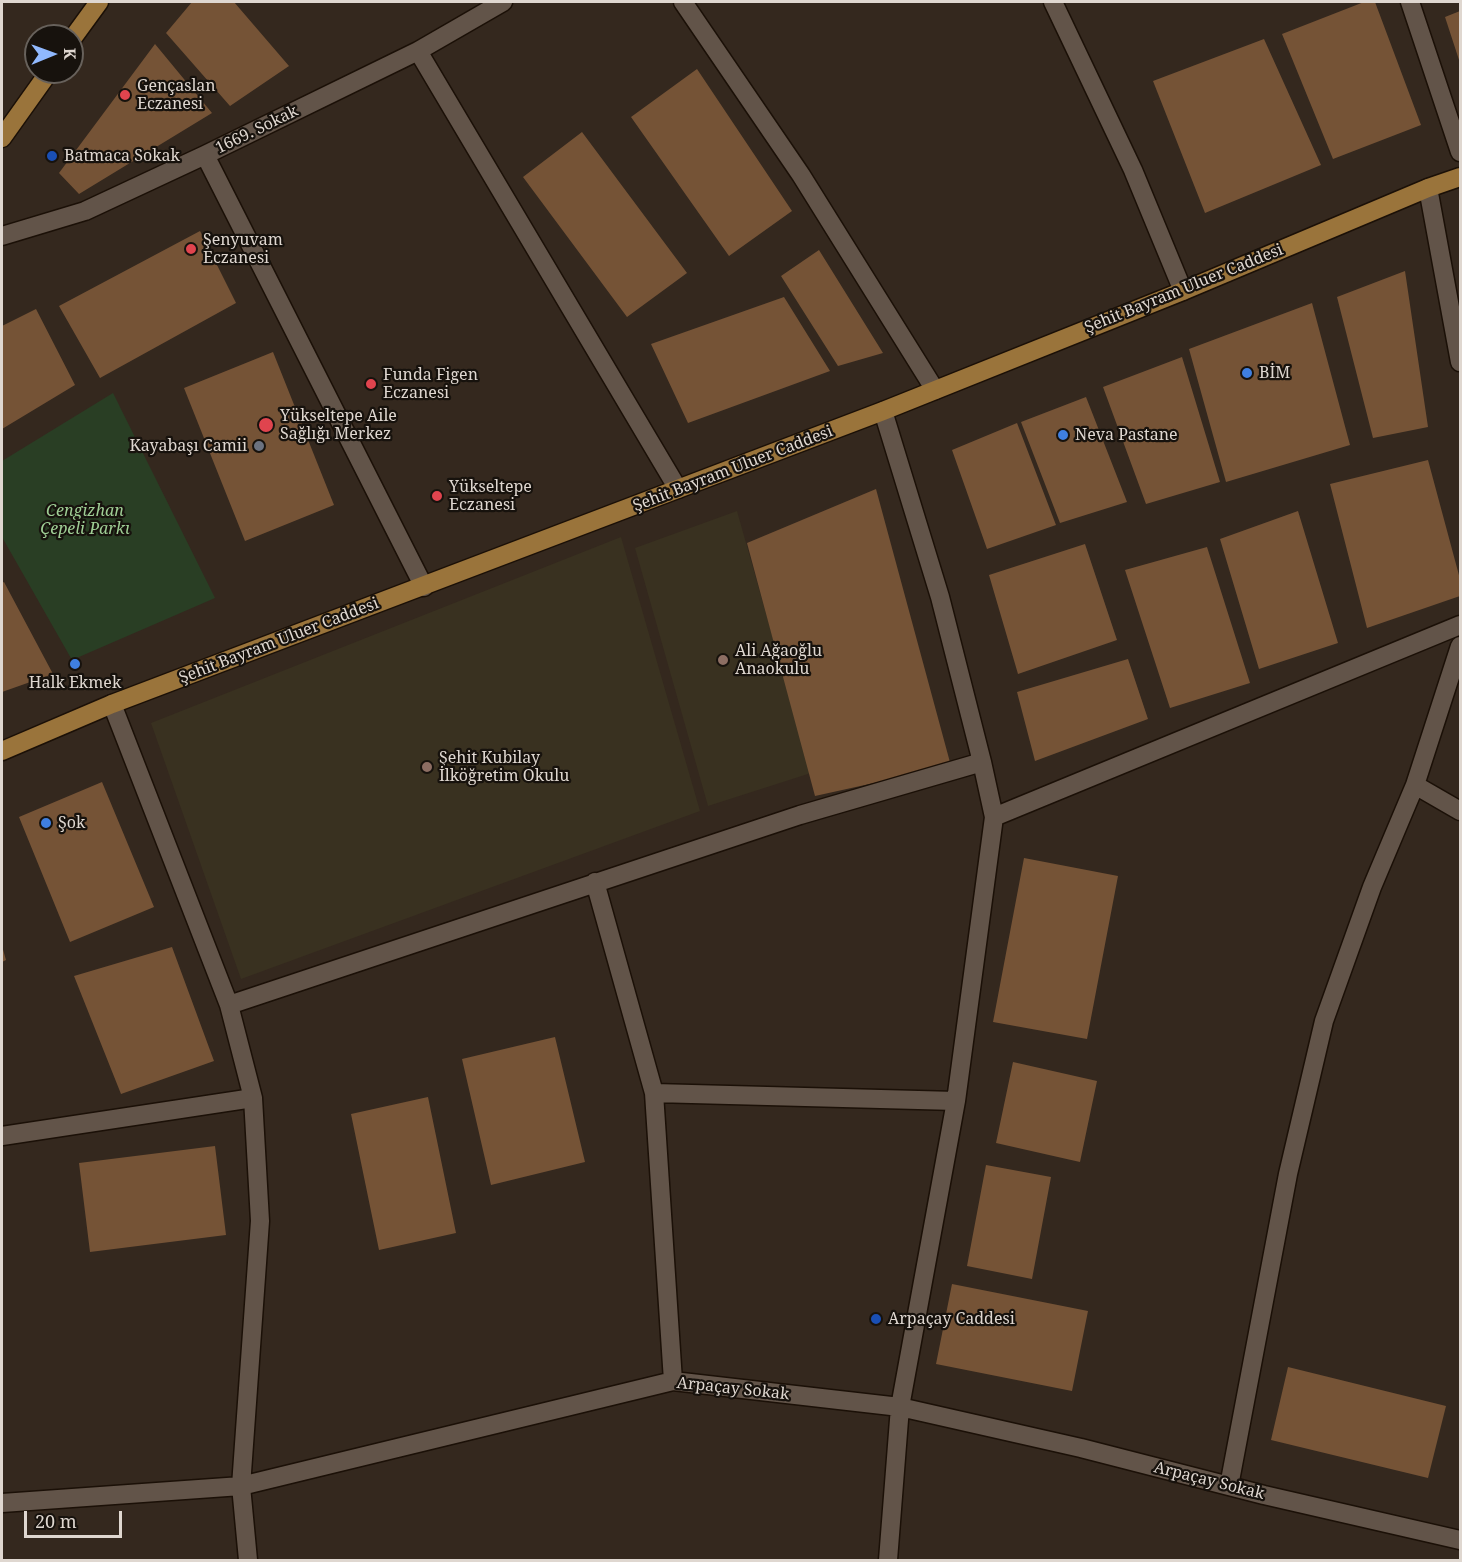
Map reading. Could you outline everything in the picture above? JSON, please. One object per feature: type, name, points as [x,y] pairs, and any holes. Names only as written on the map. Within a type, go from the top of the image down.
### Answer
[{"type":"main road","points":[[83,24],[99,2]]},
{"type":"main road","points":[[2,138],[40,84]]},
{"type":"main road","name":"Şehit Bayram Uluer Caddesi","points":[[2,751],[112,704],[883,411],[1183,291],[1428,188],[1461,177]]},
{"type":"street","name":"1669. Sokak","points":[[2,236],[85,211],[205,155],[418,51],[503,2]]},
{"type":"street","points":[[683,2],[801,175],[934,390]]},
{"type":"street","points":[[1053,2],[1133,170],[1183,291]]},
{"type":"street","points":[[1410,2],[1461,152]]},
{"type":"street","points":[[418,51],[678,489]]},
{"type":"street","points":[[205,155],[424,587]]},
{"type":"street","points":[[1428,188],[1461,362]]},
{"type":"street","points":[[883,411],[940,597],[994,817],[956,1101],[900,1407],[888,1560]]},
{"type":"street","points":[[994,817],[1461,625]]},
{"type":"street","points":[[1229,1486],[1288,1174],[1324,1022],[1372,888],[1415,785],[1461,646]]},
{"type":"street","points":[[112,704],[229,1005],[252,1098],[260,1221],[241,1486],[248,1560]]},
{"type":"street","points":[[229,1005],[800,815],[982,762]]},
{"type":"street","points":[[1415,785],[1461,811]]},
{"type":"street","points":[[595,882],[654,1093],[673,1381]]},
{"type":"street","points":[[654,1093],[956,1101]]},
{"type":"street","points":[[2,1136],[252,1098]]},
{"type":"street","name":"Arpaçay Sokak","points":[[2,1503],[241,1486],[673,1381],[900,1407],[1081,1448],[1229,1486],[1461,1540]]},
{"type":"shaded area","name":"Ali Ağaoğlu Anaokulu","points":[[737,511],[811,773],[708,806],[635,548]]},
{"type":"shaded area","name":"Şehit Kubilay İlköğretim Okulu","points":[[621,537],[700,811],[241,979],[151,723]]},
{"type":"green space","name":"Cengizhan Çepeli Parkı","points":[[113,393],[215,598],[72,660],[2,537],[2,461]]},
{"type":"building","points":[[192,2],[234,2],[289,66],[230,106],[166,33]]},
{"type":"building","points":[[1364,2],[1375,2],[1421,125],[1333,159],[1282,34]]},
{"type":"building","points":[[1460,11],[1460,63],[1445,17]]},
{"type":"building","points":[[1264,39],[1321,165],[1205,213],[1153,81]]},
{"type":"building","points":[[155,44],[212,113],[79,194],[59,173]]},
{"type":"building","points":[[697,69],[792,211],[729,256],[631,117]]},
{"type":"building","points":[[582,132],[687,273],[627,317],[523,177]]},
{"type":"building","points":[[200,231],[236,303],[100,378],[59,306]]},
{"type":"building","points":[[819,250],[883,353],[838,366],[781,276]]},
{"type":"building","points":[[1405,271],[1428,427],[1373,438],[1337,297]]},
{"type":"building","points":[[784,297],[830,371],[688,423],[651,344]]},
{"type":"building","points":[[1312,303],[1350,445],[1226,482],[1189,349]]},
{"type":"building","points":[[36,309],[75,385],[2,429],[2,326]]},
{"type":"building","name":"Kayabaşı Camii","points":[[273,352],[334,505],[245,541],[184,388]]},
{"type":"building","points":[[1182,357],[1220,482],[1146,504],[1103,387]]},
{"type":"building","points":[[1086,397],[1127,502],[1060,523],[1021,422]]},
{"type":"building","points":[[1017,423],[1056,525],[987,549],[952,450]]},
{"type":"building","points":[[1428,460],[1460,579],[1460,596],[1367,628],[1330,484]]},
{"type":"building","points":[[876,489],[951,766],[815,796],[747,543]]},
{"type":"building","points":[[1298,511],[1338,643],[1259,669],[1220,539]]},
{"type":"building","points":[[1085,544],[1117,640],[1018,674],[989,575]]},
{"type":"building","points":[[1207,547],[1250,683],[1170,708],[1125,570]]},
{"type":"building","points":[[4,582],[53,674],[2,692],[2,583]]},
{"type":"building","points":[[1128,659],[1148,719],[1035,761],[1017,692]]},
{"type":"building","points":[[102,782],[154,907],[70,942],[19,817]]},
{"type":"building","points":[[1024,858],[1118,876],[1087,1039],[993,1022]]},
{"type":"building","points":[[2,946],[6,960],[2,962]]},
{"type":"building","points":[[172,947],[214,1061],[121,1094],[74,976]]},
{"type":"building","points":[[555,1037],[585,1162],[491,1185],[462,1059]]},
{"type":"building","points":[[1013,1062],[1097,1081],[1080,1162],[996,1143]]},
{"type":"building","points":[[428,1097],[456,1233],[379,1250],[351,1114]]},
{"type":"building","points":[[215,1146],[226,1235],[90,1252],[79,1163]]},
{"type":"building","points":[[986,1165],[1051,1177],[1032,1279],[967,1266]]},
{"type":"building","points":[[952,1284],[1088,1311],[1072,1391],[936,1364]]},
{"type":"building","points":[[1288,1367],[1446,1406],[1428,1478],[1271,1440]]},
{"type":"place","name":"Gençaslan Eczanesi","points":[[125,95]]},
{"type":"place","name":"Batmaca Sokak","points":[[52,156]]},
{"type":"place","name":"Şenyuvam Eczanesi","points":[[191,249]]},
{"type":"place","name":"BİM","points":[[1247,373]]},
{"type":"place","name":"Funda Figen Eczanesi","points":[[371,384]]},
{"type":"place","name":"Yükseltepe Aile Sağlığı Merkez","points":[[266,425]]},
{"type":"place","name":"Neva Pastane","points":[[1063,435]]},
{"type":"place","name":"Kayabaşı Camii","points":[[259,446]]},
{"type":"place","name":"Yükseltepe Eczanesi","points":[[437,496]]},
{"type":"place","name":"Ali Ağaoğlu Anaokulu","points":[[723,660]]},
{"type":"place","name":"Halk Ekmek","points":[[75,664]]},
{"type":"place","name":"Şehit Kubilay İlköğretim Okulu","points":[[427,767]]},
{"type":"place","name":"Şok","points":[[46,823]]},
{"type":"place","name":"Arpaçay Caddesi","points":[[876,1319]]}]
